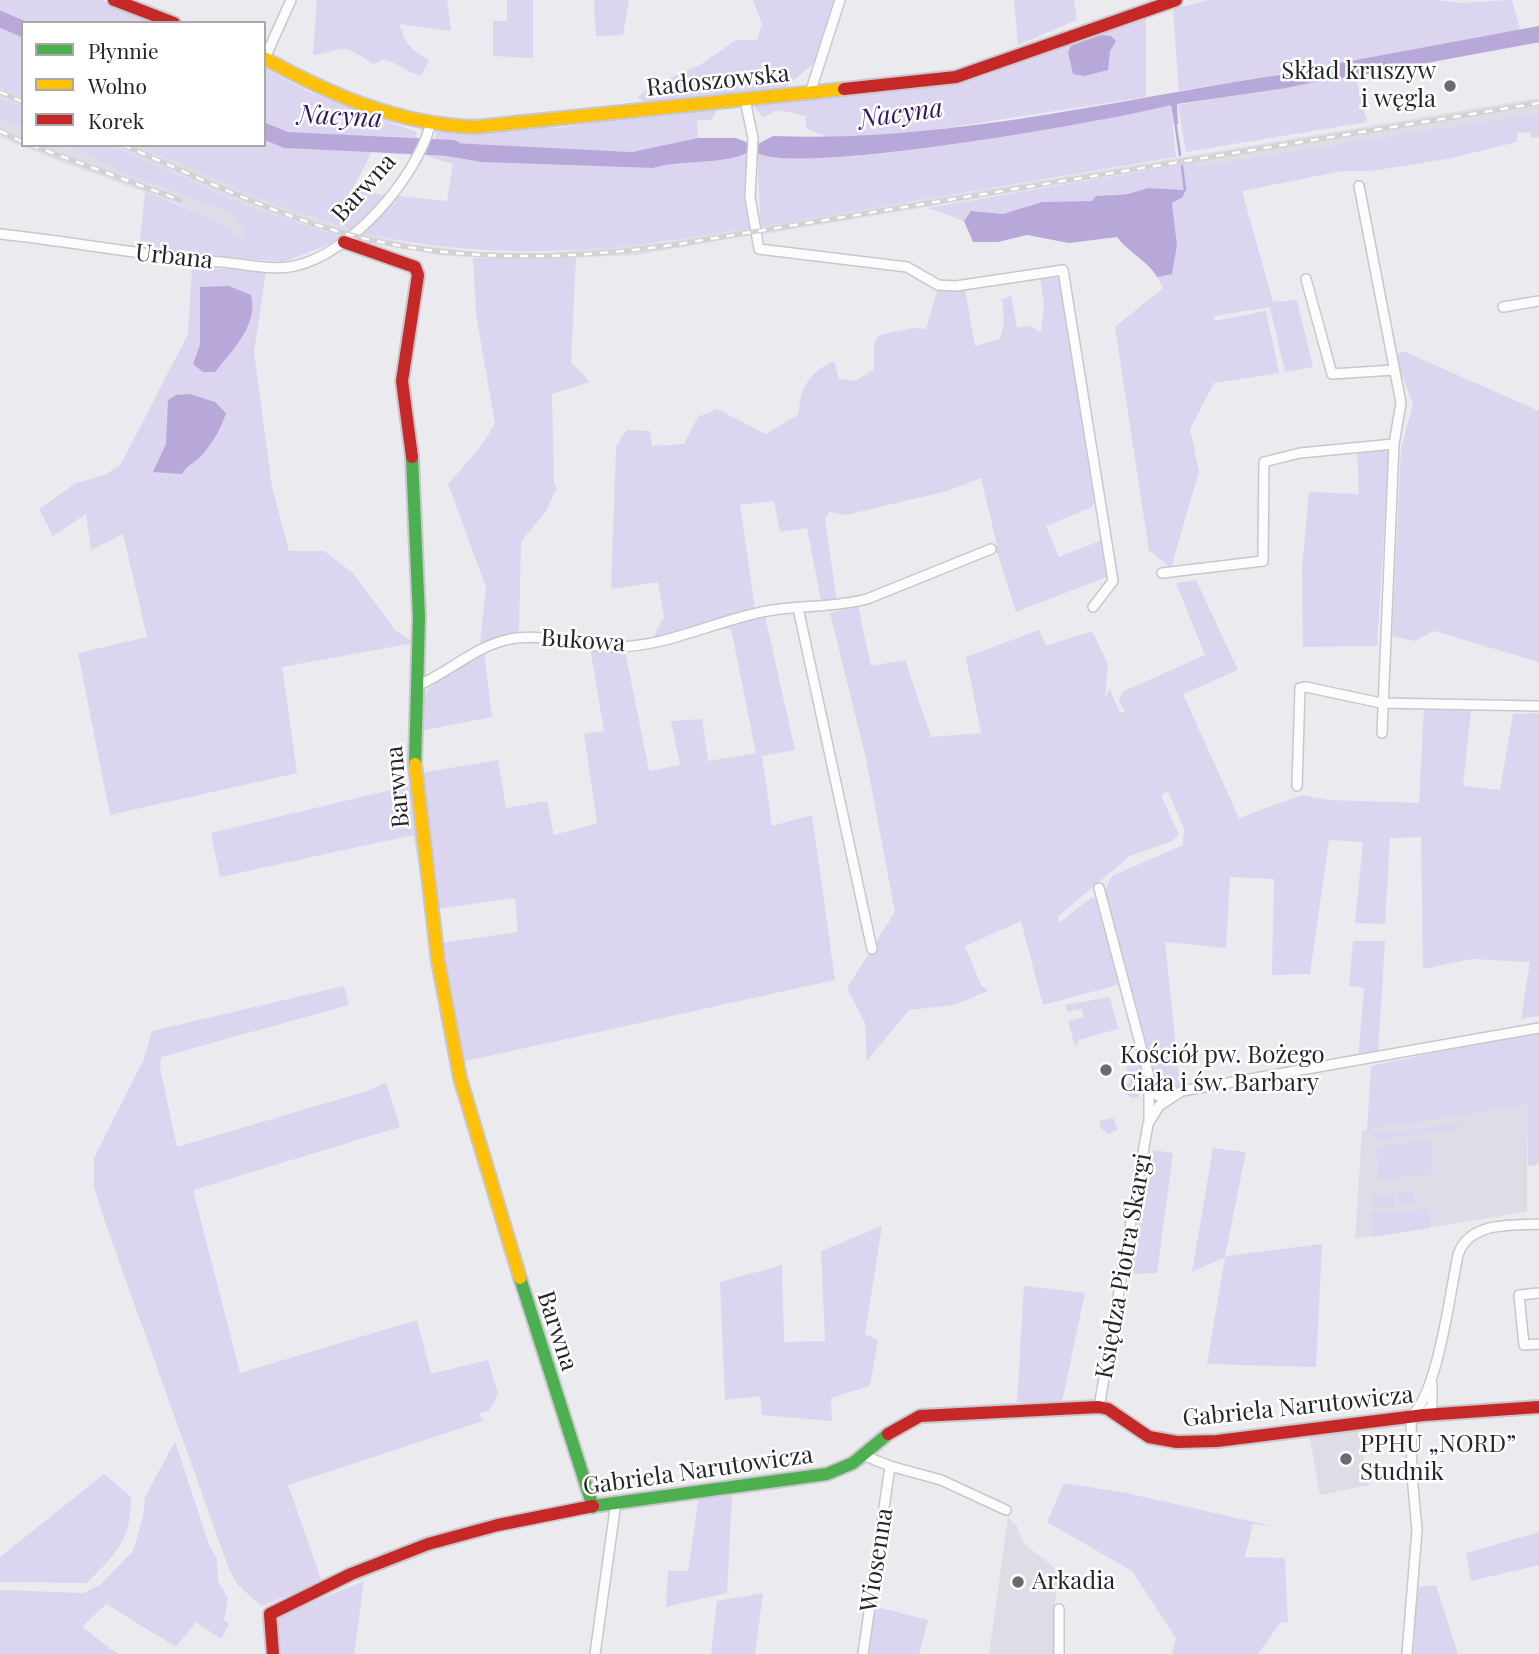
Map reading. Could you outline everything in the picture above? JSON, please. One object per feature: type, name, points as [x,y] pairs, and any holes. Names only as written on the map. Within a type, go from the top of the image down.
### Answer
[{"type":"street","points":[[114,0],[169,21]]},
{"type":"street","points":[[266,54],[291,0]]},
{"type":"street","points":[[810,93],[840,0]]},
{"type":"street","name":"Radoszowska","points":[[266,59],[334,94],[430,125],[475,127],[907,84],[968,74],[1120,17],[1176,0]]},
{"type":"street","points":[[746,100],[753,138],[750,197],[758,249],[907,267],[938,285],[956,286],[1063,270],[1113,581],[1093,607]]},
{"type":"street","name":"Barwna","points":[[430,125],[421,155],[408,175],[385,203],[344,242],[415,267],[418,275],[402,381],[413,464],[416,527],[417,686],[413,750],[438,961],[460,1078],[537,1342],[593,1507]]},
{"type":"street","points":[[1359,186],[1401,403],[1394,444],[1381,703],[1382,733]]},
{"type":"street","name":"Urbana","points":[[0,234],[163,256],[274,267],[295,266],[344,242]]},
{"type":"street","points":[[1306,279],[1332,374],[1394,370]]},
{"type":"street","points":[[1503,307],[1539,301]]},
{"type":"street","points":[[1162,573],[1264,561],[1264,463],[1300,453],[1394,444]]},
{"type":"street","name":"Bukowa","points":[[417,686],[437,677],[481,648],[507,640],[531,637],[616,648],[650,643],[766,611],[867,599],[991,549]]},
{"type":"street","points":[[798,608],[872,949]]},
{"type":"street","points":[[1297,786],[1300,688],[1381,703],[1539,706]]},
{"type":"street","name":"Księdza Piotra Skargi","points":[[1100,888],[1156,1096],[1539,1028]]},
{"type":"street","name":"Księdza Piotra Skargi","points":[[1099,1407],[1148,1124],[1148,1073]]},
{"type":"street","name":"Księdza Piotra Skargi","points":[[1148,1124],[1159,1106],[1182,1091]]},
{"type":"street","points":[[1407,1654],[1417,1530],[1412,1475],[1419,1411],[1433,1375],[1463,1244],[1470,1236],[1487,1228],[1539,1224]]},
{"type":"street","points":[[1539,1293],[1519,1295],[1524,1345],[1539,1344]]},
{"type":"street","points":[[1433,1375],[1433,1400],[1443,1414]]},
{"type":"street","points":[[1419,1411],[1433,1400]]},
{"type":"street","name":"Gabriela Narutowicza","points":[[273,1654],[270,1614],[291,1601],[428,1544],[616,1502],[743,1490],[831,1473],[865,1456],[890,1430],[905,1420],[920,1416],[1099,1407],[1108,1409],[1149,1437],[1177,1442],[1217,1441],[1419,1411],[1443,1414],[1539,1407]]},
{"type":"street","points":[[865,1456],[941,1480],[1006,1510]]},
{"type":"street","name":"Wiosenna","points":[[863,1654],[890,1466]]},
{"type":"street","points":[[595,1654],[616,1502]]},
{"type":"street","points":[[1059,1609],[1059,1654]]},
{"type":"shaded area","points":[[0,0],[101,0],[148,21],[21,21],[21,24],[0,15]]},
{"type":"shaded area","points":[[317,0],[447,0],[451,31],[400,24],[403,36],[410,46],[429,60],[421,76],[383,59],[374,64],[345,49],[313,55]]},
{"type":"shaded area","points":[[507,0],[533,0],[533,58],[493,56],[493,21],[507,21]]},
{"type":"shaded area","points":[[594,0],[629,0],[623,35],[596,36]]},
{"type":"shaded area","points":[[753,0],[835,0],[814,63],[785,88],[645,102],[637,97],[656,84],[700,65],[736,40],[757,40],[762,24]]},
{"type":"shaded area","points":[[1014,0],[1074,0],[1077,20],[1018,45]]},
{"type":"shaded area","points":[[1209,0],[1434,0],[1462,3],[1512,0],[1521,34],[1179,91],[1173,9]]},
{"type":"shaded area","points":[[1146,15],[1146,97],[901,135],[829,138],[806,128],[806,116],[778,110],[763,117],[753,105],[873,93],[983,75]]},
{"type":"shaded area","points":[[0,23],[21,31],[21,97],[0,88]]},
{"type":"shaded area","points":[[1101,35],[1111,36],[1116,41],[1110,51],[1108,70],[1084,76],[1073,74],[1068,52],[1071,46]]},
{"type":"shaded area","points":[[1360,64],[1361,72],[1286,88],[1177,104],[1178,124],[1174,123],[1171,105],[1025,133],[891,152],[785,158],[757,153],[758,144],[773,136],[847,136],[994,123]]},
{"type":"shaded area","points":[[266,69],[307,91],[416,132],[418,144],[287,136],[266,129]]},
{"type":"shaded area","points":[[1355,74],[1367,122],[1186,152],[1178,105]]},
{"type":"shaded area","points":[[0,88],[21,97],[21,106],[0,98]]},
{"type":"shaded area","points":[[0,98],[21,106],[21,125],[0,120]]},
{"type":"shaded area","points":[[1539,98],[1539,113],[1361,143],[1196,167],[1195,162],[764,234],[761,227]]},
{"type":"shaded area","points":[[1171,105],[1176,157],[761,227],[757,153],[785,158],[891,152],[1025,133]]},
{"type":"shaded area","points":[[720,106],[712,120],[697,120],[698,138],[632,152],[434,142],[436,132],[536,126],[558,128],[593,119]]},
{"type":"shaded area","points":[[1539,113],[1539,137],[1531,138],[1530,132],[1517,133],[1517,142],[1447,159],[1371,171],[1342,171],[1242,191],[1273,302],[1297,300],[1313,367],[1285,372],[1270,307],[1214,316],[1215,321],[1266,311],[1279,373],[1214,383],[1190,429],[1199,471],[1171,568],[1149,551],[1115,327],[1163,288],[1157,277],[1177,245],[1172,203],[1184,190],[1148,188],[1128,194],[1110,194],[1093,201],[1042,202],[1003,214],[971,211],[964,221],[928,208],[1195,162],[1196,167]]},
{"type":"shaded area","points":[[0,120],[21,125],[21,146],[0,137]]},
{"type":"shaded area","points":[[266,135],[285,142],[416,148],[416,155],[372,152],[352,190],[387,195],[351,230],[266,201],[141,147],[266,147]]},
{"type":"shaded area","points":[[698,138],[736,138],[749,143],[749,152],[728,159],[653,168],[481,162],[429,153],[434,142],[632,152]]},
{"type":"shaded area","points":[[25,147],[71,147],[125,174],[227,211],[238,219],[245,230],[242,237],[209,217],[176,203]]},
{"type":"shaded area","points":[[71,147],[115,147],[253,208],[345,238],[284,262],[139,249],[145,192],[209,217],[242,237],[244,230],[237,219],[227,211],[125,174]]},
{"type":"shaded area","points":[[115,147],[141,147],[266,201],[351,230],[345,238],[253,208]]},
{"type":"shaded area","points":[[749,152],[745,195],[751,228],[650,243],[556,251],[461,248],[360,233],[398,196],[447,201],[453,164],[426,156],[429,153],[481,162],[653,168]]},
{"type":"shaded area","points":[[1148,188],[1185,190],[1183,197],[1172,203],[1177,245],[1172,274],[1157,277],[1117,237],[1069,243],[1027,235],[998,242],[973,242],[964,221],[971,211],[1003,214],[1042,202],[1092,201],[1096,196],[1128,194]]},
{"type":"shaded area","points":[[751,228],[752,235],[637,255],[545,259],[443,256],[356,240],[360,233],[411,244],[475,252],[550,253],[666,242]]},
{"type":"shaded area","points":[[473,258],[576,258],[571,362],[590,382],[552,394],[554,484],[557,488],[546,511],[521,542],[519,632],[480,643],[486,587],[448,484],[481,446],[495,424],[476,314]]},
{"type":"shaded area","points":[[192,267],[266,271],[254,352],[272,487],[289,551],[324,551],[353,573],[395,630],[414,643],[282,667],[297,773],[110,815],[78,653],[147,637],[123,534],[91,550],[86,514],[53,536],[39,509],[76,483],[105,475],[121,464],[188,334]]},
{"type":"shaded area","points":[[1049,276],[1059,279],[1061,285],[1094,501],[1092,507],[1046,526],[1059,557],[1102,540],[1109,576],[1016,612],[997,552],[994,553],[993,546],[997,545],[981,478],[947,491],[846,515],[829,512],[825,519],[837,602],[822,606],[807,528],[780,532],[774,501],[740,505],[755,610],[653,638],[664,617],[658,582],[611,589],[616,446],[627,430],[650,431],[652,446],[684,444],[698,417],[717,409],[766,434],[799,414],[801,396],[807,382],[818,370],[834,361],[839,379],[856,381],[874,369],[874,343],[879,335],[912,328],[926,329],[938,289],[965,289],[975,346],[1000,339],[1004,322],[1002,299],[1011,296],[1017,328],[1029,326],[1041,332],[1044,305],[1040,278]]},
{"type":"shaded area","points":[[229,286],[251,295],[248,327],[215,372],[203,372],[193,364],[200,345],[200,287]]},
{"type":"shaded area","points":[[1403,351],[1539,411],[1539,662],[1434,631],[1415,641],[1392,636],[1401,449],[1413,404],[1395,356]]},
{"type":"shaded area","points":[[190,394],[215,402],[226,413],[222,424],[207,449],[182,474],[153,472],[166,444],[168,400],[176,395]]},
{"type":"shaded area","points":[[1382,448],[1389,451],[1377,646],[1303,647],[1302,568],[1309,492],[1359,494],[1357,450]]},
{"type":"shaded area","points":[[1196,580],[1238,670],[1183,694],[1239,818],[1302,795],[1328,800],[1419,803],[1424,708],[1471,711],[1463,786],[1500,790],[1513,714],[1539,713],[1539,1016],[1521,1019],[1530,962],[1472,959],[1423,969],[1421,837],[1390,838],[1385,924],[1355,923],[1363,842],[1329,840],[1310,974],[1272,975],[1274,879],[1230,877],[1226,948],[1165,942],[1180,1087],[1161,1090],[1156,1085],[1104,892],[1112,876],[1183,845],[1184,829],[1168,791],[1161,795],[1179,835],[1172,841],[1130,856],[1057,917],[1060,922],[1092,897],[1099,900],[1121,984],[1043,1005],[1021,921],[965,946],[981,985],[988,991],[954,1005],[909,1010],[867,1061],[865,1023],[847,988],[895,912],[866,759],[830,613],[858,606],[871,666],[905,660],[931,737],[981,733],[966,657],[1039,630],[1046,646],[1092,631],[1108,664],[1105,697],[1110,689],[1120,713],[1125,711],[1119,701],[1122,692],[1205,655],[1176,583]]},
{"type":"shaded area","points":[[765,616],[795,750],[762,756],[772,826],[812,815],[835,980],[466,1061],[459,1056],[441,943],[518,932],[515,898],[436,909],[420,773],[498,760],[506,808],[547,801],[554,835],[597,823],[584,734],[604,731],[590,647],[611,652],[625,651],[649,771],[680,765],[671,721],[702,719],[708,761],[756,753],[731,629],[722,629]]},
{"type":"shaded area","points":[[484,652],[492,717],[420,731],[422,694],[455,668]]},
{"type":"shaded area","points":[[411,785],[421,858],[418,859],[413,835],[220,877],[211,833]]},
{"type":"shaded area","points":[[1353,941],[1385,941],[1378,1054],[1358,1059],[1364,988],[1349,986]]},
{"type":"shaded area","points":[[344,986],[349,1005],[161,1057],[160,1067],[177,1147],[367,1091],[386,1082],[400,1127],[193,1190],[240,1373],[417,1320],[431,1374],[488,1360],[498,1394],[489,1411],[479,1413],[483,1421],[288,1485],[322,1582],[261,1606],[237,1584],[229,1569],[105,1222],[94,1187],[94,1158],[144,1059],[152,1031]]},
{"type":"shaded area","points":[[1110,997],[1118,1029],[1079,1040],[1075,1047],[1068,1021],[1084,1017],[1082,1009],[1067,1012],[1065,1005]]},
{"type":"shaded area","points":[[1539,1031],[1539,1164],[1528,1166],[1527,1105],[1367,1130],[1371,1066]]},
{"type":"shaded area","points":[[1138,1057],[1143,1080],[1136,1082],[1139,1097],[1132,1098],[1123,1092],[1126,1091],[1124,1085],[1130,1083],[1125,1061]]},
{"type":"shaded area","points":[[1527,1105],[1527,1212],[1355,1239],[1362,1130]]},
{"type":"shaded area","points":[[1113,1118],[1118,1130],[1108,1134],[1101,1128],[1099,1121]]},
{"type":"shaded area","points":[[1460,1124],[1460,1130],[1373,1140],[1372,1133]]},
{"type":"shaded area","points":[[1431,1140],[1434,1174],[1379,1180],[1376,1146]]},
{"type":"shaded area","points":[[1213,1148],[1246,1152],[1225,1256],[1322,1244],[1316,1367],[1207,1364],[1225,1257],[1192,1272]]},
{"type":"shaded area","points":[[1153,1150],[1173,1153],[1157,1273],[1128,1274]]},
{"type":"shaded area","points":[[1414,1191],[1415,1205],[1398,1202],[1397,1192]]},
{"type":"shaded area","points":[[1395,1194],[1395,1207],[1373,1208],[1372,1195]]},
{"type":"shaded area","points":[[1429,1209],[1430,1228],[1373,1237],[1371,1211]]},
{"type":"shaded area","points":[[882,1226],[865,1334],[878,1340],[870,1386],[831,1398],[832,1421],[762,1415],[760,1396],[725,1400],[720,1282],[782,1265],[784,1342],[825,1341],[821,1251]]},
{"type":"shaded area","points":[[1024,1286],[1085,1293],[1062,1402],[1017,1402]]},
{"type":"shaded area","points":[[1358,1428],[1369,1485],[1320,1495],[1309,1433]]},
{"type":"shaded area","points":[[175,1441],[208,1542],[217,1559],[218,1581],[228,1599],[224,1620],[229,1624],[221,1639],[196,1622],[176,1647],[106,1604],[82,1627],[118,1654],[0,1654],[0,1590],[83,1593],[100,1585],[133,1551],[143,1517],[145,1497]]},
{"type":"shaded area","points":[[104,1474],[131,1497],[130,1512],[120,1545],[97,1573],[87,1583],[0,1582],[0,1557]]},
{"type":"shaded area","points":[[1064,1483],[1126,1493],[1272,1526],[1253,1524],[1245,1557],[1285,1558],[1288,1622],[1280,1623],[1258,1654],[1172,1654],[1176,1638],[1132,1571],[1047,1522]]},
{"type":"shaded area","points":[[732,1496],[727,1593],[666,1607],[668,1571],[688,1571],[699,1497]]},
{"type":"shaded area","points":[[1008,1517],[1017,1526],[1023,1543],[1054,1567],[1058,1576],[1054,1613],[1056,1654],[989,1654]]},
{"type":"shaded area","points":[[1539,1532],[1539,1565],[1471,1581],[1466,1553]]},
{"type":"shaded area","points":[[364,1581],[354,1654],[280,1654],[276,1617]]},
{"type":"shaded area","points":[[1436,1585],[1458,1654],[1412,1654],[1416,1588]]},
{"type":"shaded area","points":[[763,1593],[755,1654],[711,1654],[717,1601]]},
{"type":"shaded area","points":[[873,1606],[928,1620],[919,1654],[868,1654]]},
{"type":"waterway","name":"Nacyna","points":[[0,19],[21,28]]},
{"type":"waterway","name":"Nacyna","points":[[1340,71],[1539,34]]},
{"type":"waterway","points":[[1175,120],[1180,155]]},
{"type":"waterway","name":"Nacyna","points":[[266,132],[286,140],[453,148]]},
{"type":"waterway","points":[[1182,166],[1185,190]]},
{"type":"railway","points":[[0,92],[21,101]]},
{"type":"railway","points":[[128,147],[264,206],[351,235],[432,250],[556,256],[679,244],[1539,103]]},
{"type":"railway","points":[[0,131],[21,141]]},
{"type":"railway","points":[[36,147],[180,200]]},
{"type":"traffic: fast","points":[[412,457],[419,617],[415,764]]},
{"type":"traffic: fast","points":[[520,1278],[593,1507]]},
{"type":"traffic: fast","points":[[593,1506],[827,1474],[853,1463],[888,1434]]},
{"type":"traffic: slow","points":[[266,59],[314,84],[392,114],[446,125],[475,127],[844,89]]},
{"type":"traffic: slow","points":[[415,764],[438,961],[460,1078],[520,1278]]},
{"type":"traffic: jam","points":[[114,0],[169,21]]},
{"type":"traffic: jam","points":[[844,89],[956,77],[1176,0]]},
{"type":"traffic: jam","points":[[344,242],[415,267],[418,275],[402,381],[412,457]]},
{"type":"traffic: jam","points":[[888,1434],[920,1416],[1099,1407],[1108,1409],[1149,1437],[1177,1442],[1217,1441],[1424,1415],[1539,1407]]},
{"type":"traffic: jam","points":[[273,1654],[270,1614],[351,1574],[428,1544],[498,1525],[593,1506]]},
{"type":"place","name":"Skład kruszyw i węgla","points":[[1450,86]]},
{"type":"place","name":"Kościół pw. Bożego Ciała i św. Barbary","points":[[1106,1070]]},
{"type":"place","name":"PPHU „NORD” Studnik","points":[[1346,1459]]},
{"type":"place","name":"Arkadia","points":[[1018,1582]]}]
